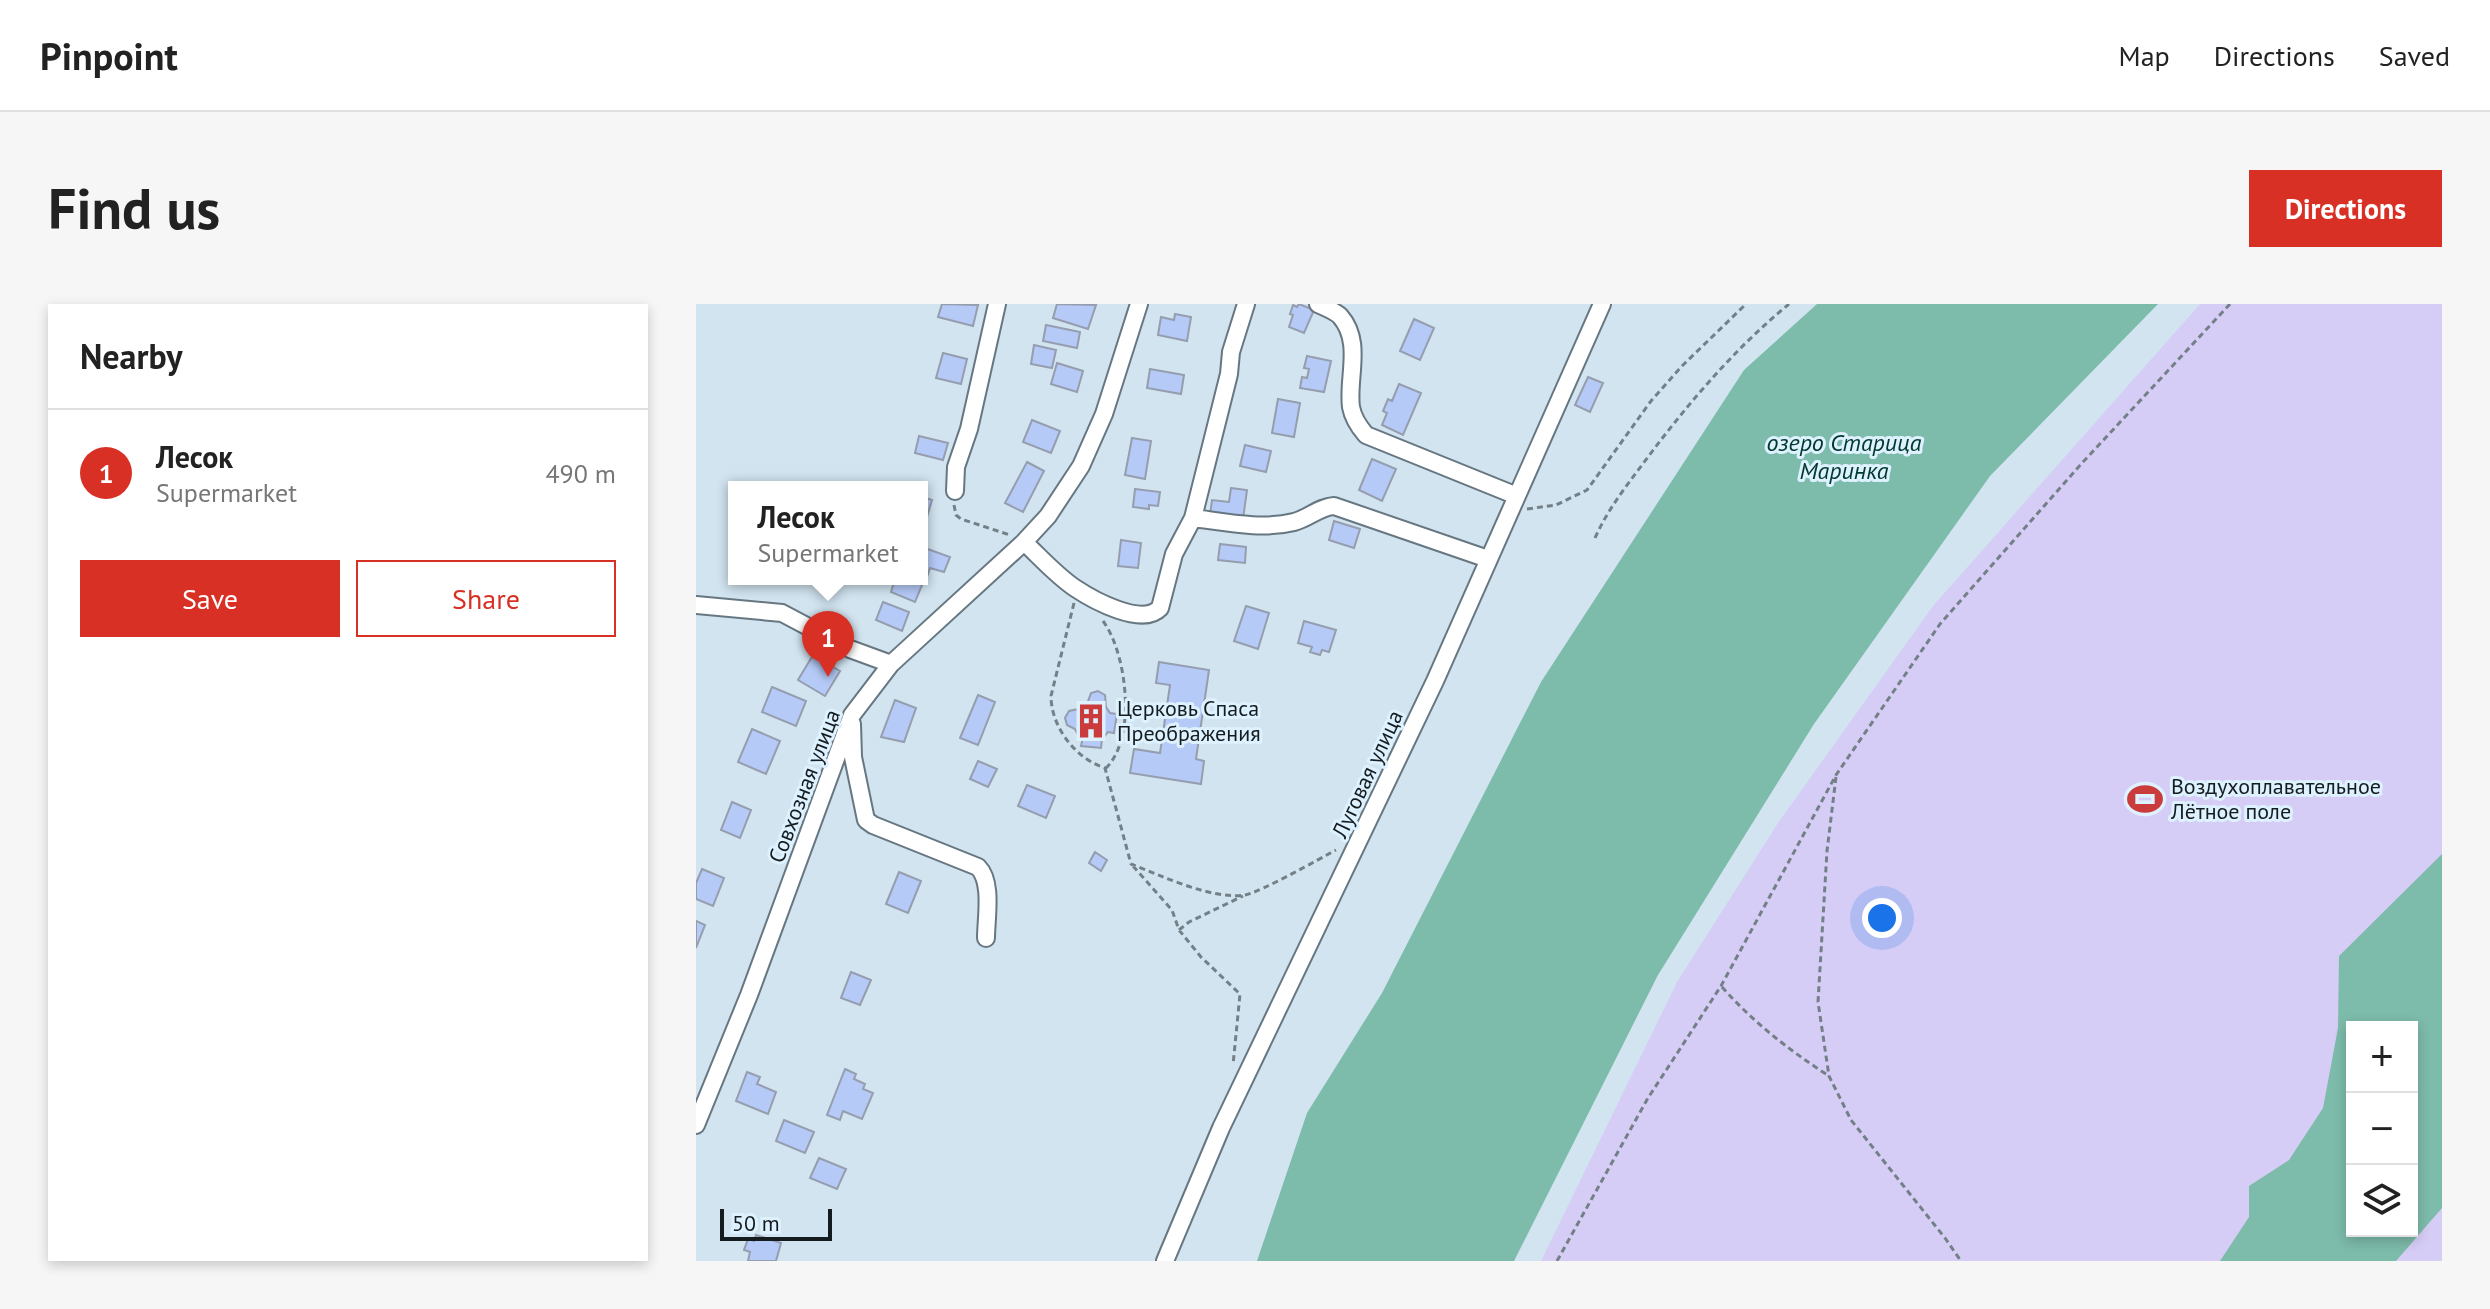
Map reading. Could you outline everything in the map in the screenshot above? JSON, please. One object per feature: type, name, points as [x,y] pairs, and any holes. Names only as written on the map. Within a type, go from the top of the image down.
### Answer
[{"type":"street","points":[[955,491],[956,467],[969,429],[997,304]]},
{"type":"street","name":"Совхозная улица","points":[[696,1125],[749,995],[852,715],[891,664],[1024,542],[1048,516],[1081,466],[1104,414],[1139,304]]},
{"type":"street","points":[[1024,542],[1074,588],[1127,614],[1155,613],[1160,608],[1174,554],[1193,518],[1229,374],[1231,352],[1246,304]]},
{"type":"street","points":[[1318,304],[1339,315],[1348,334],[1353,351],[1351,407],[1356,423],[1366,435],[1514,502]]},
{"type":"street","name":"Луговая улица","points":[[1165,1261],[1221,1128],[1435,681],[1602,304]]},
{"type":"street","points":[[1193,518],[1274,525],[1293,522],[1323,507],[1334,506],[1488,559]]},
{"type":"street","points":[[696,605],[782,613],[850,649],[891,664]]},
{"type":"street","points":[[852,715],[853,757],[859,774],[866,820],[978,867],[985,874],[986,938]]},
{"type":"path","points":[[1514,502],[1556,505],[1587,490],[1661,389],[1746,304]]},
{"type":"path","points":[[1595,538],[1606,514],[1694,400],[1761,327],[1789,304]]},
{"type":"path","points":[[1557,1261],[1648,1098],[1721,986],[1836,775],[1940,624],[2083,462],[2230,304]]},
{"type":"path","points":[[955,491],[954,510],[961,519],[1024,542]]},
{"type":"path","points":[[1074,588],[1074,611],[1051,696],[1051,711],[1057,726],[1080,753],[1090,763],[1105,768]]},
{"type":"path","points":[[1101,618],[1109,628],[1123,673],[1125,721],[1113,760],[1105,768]]},
{"type":"path","points":[[1105,768],[1131,864],[1172,910],[1179,930],[1201,957],[1240,994],[1232,1068]]},
{"type":"path","points":[[1836,775],[1827,851],[1818,1002],[1829,1076],[1851,1120],[1961,1261]]},
{"type":"path","points":[[1179,930],[1189,922],[1339,849]]},
{"type":"path","points":[[1131,864],[1176,882],[1215,892],[1246,895]]},
{"type":"path","points":[[1721,986],[1746,1014],[1785,1048],[1829,1076]]},
{"type":"shaded area","name":"Воздухоплавательное Лётное поле","points":[[2200,304],[2442,304],[2442,1261],[1541,1261],[1677,982],[1778,823],[1933,606]]},
{"type":"water","name":"озеро Старица Маринка","points":[[1817,304],[2158,304],[1990,476],[1814,724],[1658,975],[1514,1261],[1257,1261],[1307,1113],[1382,993],[1541,682],[1744,370]]},
{"type":"water","points":[[2442,854],[2442,1208],[2418,1236],[2418,1021],[2346,1021],[2346,1237],[2417,1237],[2396,1261],[2220,1261],[2249,1217],[2249,1186],[2289,1160],[2323,1108],[2338,1028],[2339,956]]},
{"type":"building","points":[[942,304],[978,305],[973,326],[938,317]]},
{"type":"building","points":[[1057,304],[1096,305],[1088,329],[1053,318]]},
{"type":"building","points":[[1299,304],[1314,310],[1304,333],[1289,327],[1293,305],[1297,307]]},
{"type":"building","points":[[1175,314],[1191,317],[1187,341],[1158,335],[1161,317],[1174,320]]},
{"type":"building","points":[[1414,319],[1434,328],[1420,360],[1400,351]]},
{"type":"building","points":[[1046,325],[1080,332],[1077,348],[1043,341]]},
{"type":"building","points":[[1034,345],[1056,350],[1052,368],[1031,364]]},
{"type":"building","points":[[943,353],[967,359],[961,384],[936,378]]},
{"type":"building","points":[[1307,356],[1331,361],[1324,392],[1300,388],[1302,377],[1307,378],[1309,369],[1304,368]]},
{"type":"building","points":[[1057,363],[1083,371],[1077,392],[1051,384]]},
{"type":"building","points":[[1150,369],[1184,375],[1181,394],[1147,388]]},
{"type":"building","points":[[1588,377],[1603,383],[1590,412],[1575,405]]},
{"type":"building","points":[[1399,384],[1421,393],[1403,435],[1382,425],[1387,413],[1383,411],[1388,399],[1392,401]]},
{"type":"building","points":[[1278,399],[1300,403],[1294,437],[1272,433]]},
{"type":"building","points":[[1032,420],[1060,431],[1051,453],[1023,442]]},
{"type":"building","points":[[919,436],[948,443],[943,460],[915,453]]},
{"type":"building","points":[[1132,438],[1151,441],[1145,479],[1125,475]]},
{"type":"building","points":[[1245,445],[1271,451],[1266,472],[1240,466]]},
{"type":"building","points":[[1372,459],[1396,469],[1382,501],[1359,490]]},
{"type":"building","points":[[1027,462],[1044,471],[1023,512],[1005,503]]},
{"type":"building","points":[[1231,488],[1247,490],[1243,519],[1210,515],[1212,500],[1229,502]]},
{"type":"building","points":[[1135,489],[1160,492],[1158,506],[1149,505],[1149,509],[1133,507]]},
{"type":"building","points":[[1334,521],[1360,529],[1354,548],[1329,540]]},
{"type":"building","points":[[1121,540],[1141,543],[1138,568],[1118,566]]},
{"type":"building","points":[[1220,544],[1246,547],[1245,563],[1218,560]]},
{"type":"building","points":[[928,549],[950,557],[944,572],[930,568],[928,574]]},
{"type":"building","points":[[893,585],[922,585],[915,602],[891,592]]},
{"type":"building","points":[[883,602],[909,612],[902,631],[876,620]]},
{"type":"building","points":[[1246,606],[1269,613],[1258,649],[1234,641]]},
{"type":"building","points":[[1304,621],[1336,630],[1329,652],[1322,650],[1320,655],[1310,652],[1312,647],[1298,643]]},
{"type":"building","points":[[813,655],[840,671],[825,696],[798,680]]},
{"type":"building","points":[[1159,662],[1209,670],[1196,759],[1204,761],[1201,784],[1130,773],[1134,749],[1160,753],[1170,685],[1156,683]]},
{"type":"building","points":[[772,687],[806,701],[796,726],[762,712]]},
{"type":"building","name":"Церковь Спаса Преображения","points":[[1098,691],[1105,695],[1110,713],[1117,714],[1114,733],[1108,732],[1102,739],[1101,748],[1081,746],[1083,737],[1067,725],[1065,718],[1069,711],[1087,704],[1091,693]]},
{"type":"building","points":[[978,695],[995,702],[978,745],[960,738]]},
{"type":"building","points":[[895,700],[916,708],[904,742],[881,737]]},
{"type":"building","points":[[752,729],[780,741],[766,774],[738,762]]},
{"type":"building","points":[[978,761],[997,769],[988,787],[970,779]]},
{"type":"building","points":[[1027,785],[1055,796],[1046,818],[1018,806]]},
{"type":"building","points":[[732,802],[751,810],[740,838],[721,830]]},
{"type":"building","points":[[1095,852],[1107,860],[1101,871],[1089,863]]},
{"type":"building","points":[[702,869],[724,878],[713,906],[696,899],[696,883]]},
{"type":"building","points":[[899,872],[921,881],[908,913],[886,904]]},
{"type":"building","points":[[696,921],[705,925],[696,948]]},
{"type":"building","points":[[851,972],[871,980],[860,1005],[841,998]]},
{"type":"building","points":[[845,1069],[856,1074],[854,1079],[865,1084],[863,1089],[873,1093],[862,1119],[843,1111],[840,1120],[827,1115]]},
{"type":"building","points":[[747,1072],[760,1077],[757,1084],[776,1092],[768,1114],[736,1101]]},
{"type":"building","points":[[784,1120],[814,1132],[805,1153],[776,1141]]},
{"type":"building","points":[[819,1158],[846,1169],[837,1189],[810,1178]]},
{"type":"building","points":[[756,1235],[781,1243],[776,1261],[748,1261],[750,1252],[744,1250],[748,1239],[754,1241]]},
{"type":"place","name":"Лесок","points":[[828,677]]},
{"type":"place","name":"Церковь Спаса Преображения","points":[[1091,721]]},
{"type":"place","name":"Воздухоплавательное Лётное поле","points":[[2145,799]]}]
